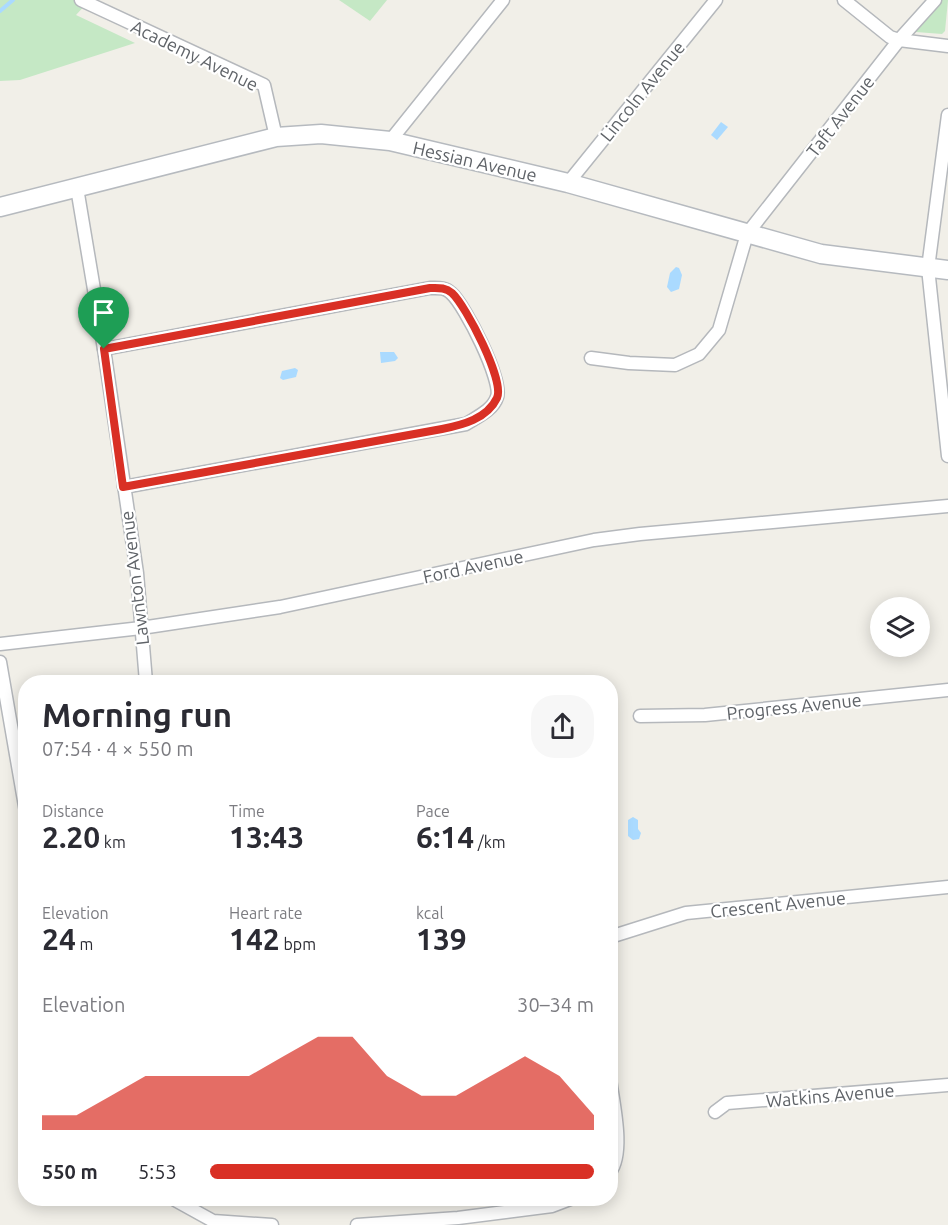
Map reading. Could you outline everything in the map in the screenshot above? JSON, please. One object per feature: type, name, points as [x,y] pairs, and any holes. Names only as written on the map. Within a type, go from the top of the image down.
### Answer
[{"type":"main road","name":"Hessian Avenue","points":[[0,207],[276,137],[321,135],[390,141],[568,183],[821,254],[948,270]]},
{"type":"street","name":"Academy Avenue","points":[[81,0],[264,85],[276,137]]},
{"type":"street","points":[[390,141],[503,0]]},
{"type":"street","name":"Lincoln Avenue","points":[[568,183],[716,0]]},
{"type":"street","points":[[844,0],[890,37],[948,46]]},
{"type":"street","name":"Taft Avenue","points":[[747,234],[899,40],[935,0]]},
{"type":"street","points":[[948,115],[928,268],[948,456]]},
{"type":"street","name":"Lawnton Avenue","points":[[77,188],[104,349],[137,573],[145,675]]},
{"type":"street","points":[[591,358],[628,363],[675,365],[699,354],[719,330],[747,234]]},
{"type":"street","points":[[104,349],[430,288],[442,288],[450,291],[460,302],[495,375],[498,396],[491,408],[466,424],[123,487]]},
{"type":"street","name":"Ford Avenue","points":[[0,644],[141,628],[280,608],[594,540],[948,506]]},
{"type":"street","points":[[0,662],[18,766]]},
{"type":"street","name":"Progress Avenue","points":[[640,716],[705,715],[948,690]]},
{"type":"street","name":"Crescent Avenue","points":[[618,935],[686,914],[948,887]]},
{"type":"street","name":"Watkins Avenue","points":[[715,1112],[727,1103],[948,1084]]},
{"type":"street","points":[[186,1206],[213,1221],[272,1225]]},
{"type":"street","points":[[357,1225],[458,1221],[552,1206]]},
{"type":"green space","points":[[0,0],[94,0],[87,3],[76,15],[135,43],[20,80],[0,81]]},
{"type":"green space","points":[[339,0],[387,0],[370,21]]},
{"type":"green space","points":[[939,0],[948,0],[945,31],[942,34],[916,32],[915,29]]},
{"type":"water","points":[[721,122],[728,127],[717,140],[711,135]]},
{"type":"water","points":[[676,267],[682,275],[679,289],[671,292],[667,287],[670,273]]},
{"type":"water","points":[[380,352],[394,352],[398,358],[395,361],[381,363]]},
{"type":"water","points":[[295,368],[298,370],[296,377],[283,380],[280,378],[282,371]]},
{"type":"water","points":[[633,817],[638,820],[638,829],[641,833],[639,839],[633,840],[628,836],[628,820]]},
{"type":"waterway","points":[[0,11],[13,0]]},
{"type":"route","points":[[430,288],[442,288],[450,291],[460,302],[486,353],[497,382],[498,396],[491,408],[466,424],[123,487],[104,349],[430,288]]}]
